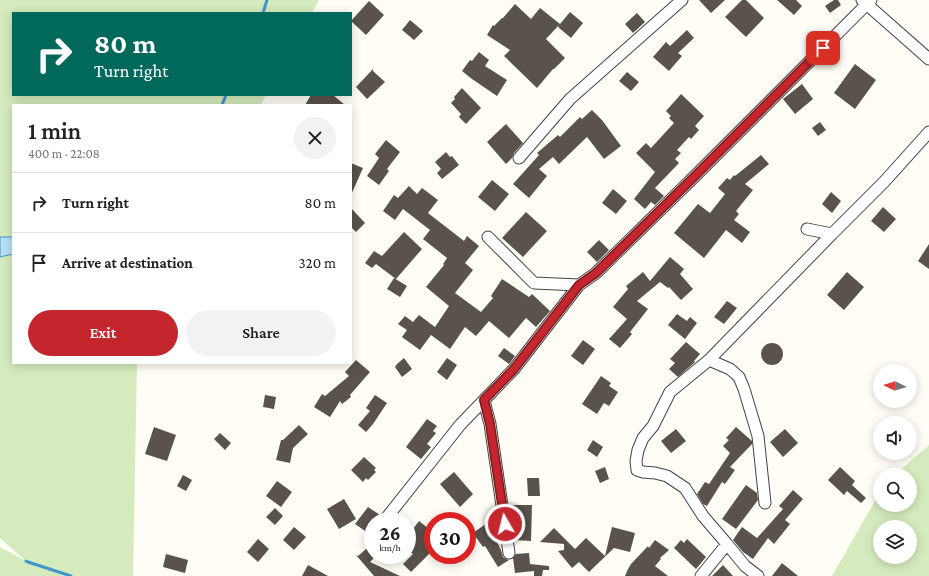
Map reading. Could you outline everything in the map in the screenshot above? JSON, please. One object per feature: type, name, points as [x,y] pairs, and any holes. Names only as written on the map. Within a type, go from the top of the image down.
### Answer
[{"type":"street","points":[[519,158],[570,100],[682,0]]},
{"type":"street","points":[[391,512],[460,425],[514,369],[579,285],[596,273],[710,162],[866,2],[929,59]]},
{"type":"street","points":[[758,576],[745,566],[703,516],[685,488],[667,476],[637,470],[636,461],[638,450],[643,438],[653,426],[670,392],[709,360],[884,182],[929,132]]},
{"type":"street","points":[[807,228],[832,234]]},
{"type":"street","points":[[488,237],[534,283],[579,285]]},
{"type":"street","points":[[709,360],[730,369],[739,377],[744,389],[758,436],[765,503]]},
{"type":"street","points":[[484,400],[490,424],[509,553]]},
{"type":"street","points":[[701,576],[727,544]]},
{"type":"green space","points":[[0,0],[319,0],[313,12],[12,12],[12,96],[266,96],[262,104],[12,104],[12,237],[0,237]]},
{"type":"green space","points":[[12,254],[12,364],[137,364],[133,576],[0,576],[0,547],[26,561],[0,538],[0,257]]},
{"type":"green space","points":[[929,445],[929,576],[832,576],[873,504],[873,512],[917,512],[917,468],[903,468],[912,460],[917,460],[917,456]]},
{"type":"water","points":[[0,237],[12,237],[12,254],[0,257]]},
{"type":"building","points":[[699,0],[725,0],[711,13]]},
{"type":"building","points":[[742,0],[746,0],[764,18],[746,37],[725,17]]},
{"type":"building","points":[[777,0],[796,0],[802,6],[794,15]]},
{"type":"building","points":[[834,0],[838,0],[841,5],[830,13],[825,6]]},
{"type":"building","points":[[369,1],[384,15],[366,35],[352,22],[352,20]]},
{"type":"building","points":[[515,4],[531,19],[540,8],[560,24],[570,12],[583,23],[571,38],[558,27],[559,25],[546,39],[565,58],[553,69],[537,88],[504,56],[510,50],[487,35],[493,25],[494,26],[503,18]]},
{"type":"building","points":[[637,13],[645,22],[633,33],[625,24]]},
{"type":"building","points":[[410,20],[423,31],[414,40],[402,30]]},
{"type":"building","points":[[687,30],[694,38],[678,53],[682,56],[669,71],[653,57],[666,42],[670,46]]},
{"type":"building","points":[[479,52],[489,60],[485,66],[507,80],[497,96],[462,71],[470,60],[472,61]]},
{"type":"building","points":[[855,64],[876,80],[855,109],[834,93]]},
{"type":"building","points":[[373,69],[373,71],[385,82],[367,99],[356,87]]},
{"type":"building","points":[[627,72],[639,82],[631,91],[619,81]]},
{"type":"building","points":[[802,84],[813,99],[795,114],[783,99]]},
{"type":"building","points":[[462,88],[481,108],[466,124],[459,117],[461,114],[451,103]]},
{"type":"building","points":[[681,94],[704,116],[695,126],[699,130],[691,139],[689,137],[677,150],[681,153],[675,159],[679,163],[655,188],[664,196],[655,205],[651,202],[645,209],[634,199],[655,172],[636,153],[646,143],[651,148],[674,123],[669,118],[671,116],[666,111]]},
{"type":"building","points":[[310,96],[334,96],[344,104],[306,104]]},
{"type":"building","points":[[592,110],[602,120],[621,146],[604,159],[587,137],[559,164],[553,157],[539,169],[547,176],[529,198],[513,184],[539,155],[537,153],[558,135],[560,137],[580,117],[582,119]]},
{"type":"building","points":[[820,122],[826,130],[818,136],[812,128]]},
{"type":"building","points":[[506,124],[523,143],[506,164],[487,142]]},
{"type":"building","points":[[386,140],[400,152],[387,169],[389,171],[379,185],[367,176],[379,158],[375,154]]},
{"type":"building","points":[[446,152],[450,157],[452,156],[459,165],[442,179],[437,173],[441,169],[435,162]]},
{"type":"building","points":[[761,155],[769,164],[745,184],[753,190],[736,211],[739,214],[734,220],[750,232],[742,243],[726,230],[704,258],[674,233],[698,204],[710,213],[725,194],[718,188],[727,178],[730,180],[734,175],[735,176]]},
{"type":"building","points":[[352,163],[363,168],[352,193]]},
{"type":"building","points":[[492,180],[509,194],[495,211],[478,197]]},
{"type":"building","points":[[409,186],[417,194],[422,188],[438,200],[428,213],[464,241],[467,236],[479,246],[465,263],[473,270],[455,293],[481,312],[493,298],[491,296],[502,279],[529,297],[532,294],[550,311],[536,327],[526,318],[509,338],[489,321],[476,336],[465,327],[450,349],[431,335],[420,350],[402,337],[407,330],[398,324],[405,316],[413,322],[419,315],[435,327],[449,306],[426,287],[444,265],[443,264],[447,258],[423,239],[430,230],[403,209],[395,220],[383,211],[394,195],[398,198]]},
{"type":"building","points":[[613,189],[627,201],[616,214],[602,203]]},
{"type":"building","points":[[831,192],[841,201],[832,213],[822,204]]},
{"type":"building","points":[[883,207],[896,219],[884,232],[871,221]]},
{"type":"building","points":[[352,209],[365,223],[356,232],[352,228]]},
{"type":"building","points":[[526,212],[547,231],[523,257],[502,238]]},
{"type":"building","points":[[404,232],[422,249],[396,279],[376,264],[372,268],[365,263],[374,251],[382,256]]},
{"type":"building","points":[[599,240],[609,250],[597,262],[587,252]]},
{"type":"building","points":[[929,244],[929,269],[918,261]]},
{"type":"building","points":[[670,257],[684,269],[680,274],[693,289],[681,300],[669,287],[668,288],[660,282],[637,301],[648,309],[630,332],[632,334],[620,348],[609,339],[627,319],[613,307],[628,289],[626,286],[643,272],[650,281]]},
{"type":"building","points":[[847,272],[864,287],[844,310],[827,295]]},
{"type":"building","points":[[394,278],[407,286],[400,297],[387,289]]},
{"type":"building","points":[[727,301],[737,308],[724,324],[714,317]]},
{"type":"building","points":[[677,314],[687,321],[690,317],[697,323],[685,339],[668,325]]},
{"type":"building","points":[[583,340],[595,349],[583,365],[571,356]]},
{"type":"building","points":[[686,342],[700,354],[694,361],[695,362],[678,377],[669,369],[675,363],[670,359]]},
{"type":"building","points":[[772,343],[780,346],[783,354],[780,362],[772,365],[764,362],[761,354],[764,346]]},
{"type":"building","points":[[504,348],[515,356],[509,364],[498,356]]},
{"type":"building","points":[[404,358],[412,369],[402,377],[395,367]]},
{"type":"building","points":[[447,358],[457,365],[447,380],[437,372]]},
{"type":"building","points":[[356,360],[370,372],[350,395],[351,397],[342,404],[340,401],[330,417],[314,407],[322,394],[325,396],[349,376],[345,372]]},
{"type":"building","points":[[601,376],[611,383],[609,386],[618,392],[609,406],[604,403],[597,414],[582,404]]},
{"type":"building","points":[[265,395],[276,397],[274,409],[263,407]]},
{"type":"building","points":[[375,395],[387,403],[366,432],[358,425],[370,411],[366,408]]},
{"type":"building","points":[[427,419],[437,426],[433,431],[436,433],[427,444],[431,447],[421,459],[406,447]]},
{"type":"building","points":[[299,425],[308,434],[293,448],[290,463],[276,460],[281,440],[283,440]]},
{"type":"building","points":[[154,427],[176,435],[167,461],[145,454]]},
{"type":"building","points":[[736,427],[752,441],[752,444],[730,467],[735,470],[725,484],[722,482],[707,506],[703,504],[697,494],[705,482],[709,484],[730,453],[723,446],[729,440],[726,438]]},
{"type":"building","points":[[676,429],[686,441],[671,453],[661,441]]},
{"type":"building","points":[[785,429],[798,443],[783,457],[770,442]]},
{"type":"building","points":[[220,433],[231,443],[225,450],[214,439]]},
{"type":"building","points":[[593,440],[603,447],[597,457],[587,450]]},
{"type":"building","points":[[364,457],[376,468],[374,470],[376,472],[368,480],[366,478],[363,482],[351,470]]},
{"type":"building","points":[[605,467],[609,479],[600,483],[595,471]]},
{"type":"building","points":[[840,467],[855,481],[852,485],[866,498],[861,503],[847,491],[844,495],[828,480]]},
{"type":"building","points":[[454,472],[473,494],[460,507],[440,484]]},
{"type":"building","points":[[183,475],[192,480],[186,491],[177,486]]},
{"type":"building","points":[[527,478],[539,478],[540,496],[528,496]]},
{"type":"building","points":[[277,481],[292,492],[281,507],[266,496]]},
{"type":"building","points":[[746,485],[757,493],[758,500],[736,529],[722,519]]},
{"type":"building","points":[[793,490],[803,499],[785,520],[790,524],[774,544],[768,538],[753,559],[743,552],[733,540],[742,527],[757,538],[783,509],[779,506]]},
{"type":"building","points":[[344,499],[356,519],[339,529],[327,509]]},
{"type":"building","points":[[512,505],[532,505],[531,541],[514,540],[511,521]]},
{"type":"building","points":[[368,507],[376,512],[364,512]]},
{"type":"building","points":[[275,508],[283,516],[275,525],[266,517]]},
{"type":"building","points":[[364,512],[364,530],[355,524]]},
{"type":"building","points":[[419,521],[424,525],[424,559],[411,572],[403,564],[416,564],[416,525]]},
{"type":"building","points":[[487,523],[498,538],[495,538],[503,557],[509,560],[498,567],[485,546],[483,547],[476,537],[476,531]]},
{"type":"building","points":[[294,527],[306,537],[294,550],[283,540]]},
{"type":"building","points":[[612,527],[635,533],[630,552],[614,548],[589,572],[579,562],[572,568],[558,551],[564,550],[564,544],[540,542],[554,528],[575,549],[586,538],[605,556]]},
{"type":"building","points":[[258,539],[269,549],[258,562],[247,552]]},
{"type":"building","points":[[687,539],[706,557],[696,569],[674,548],[681,540],[684,543]]},
{"type":"building","points":[[655,540],[669,550],[660,558],[661,559],[655,566],[668,576],[625,576],[631,564],[648,546],[649,548]]},
{"type":"building","points":[[364,551],[364,564],[374,564],[400,576],[374,576],[356,555],[358,556]]},
{"type":"building","points":[[529,553],[530,564],[549,566],[549,570],[543,570],[542,576],[534,576],[534,571],[515,573],[513,558],[516,554]]},
{"type":"building","points":[[166,554],[188,560],[185,573],[163,567]]},
{"type":"building","points":[[782,563],[798,576],[772,576]]},
{"type":"building","points":[[308,565],[328,576],[302,576]]},
{"type":"building","points":[[723,565],[733,576],[712,576]]},
{"type":"waterway","points":[[263,12],[267,0]]},
{"type":"waterway","points":[[222,104],[226,96]]},
{"type":"waterway","points":[[26,561],[71,576]]},
{"type":"route","points":[[505,524],[490,424],[484,400],[514,369],[579,285],[596,273],[823,48]]}]
